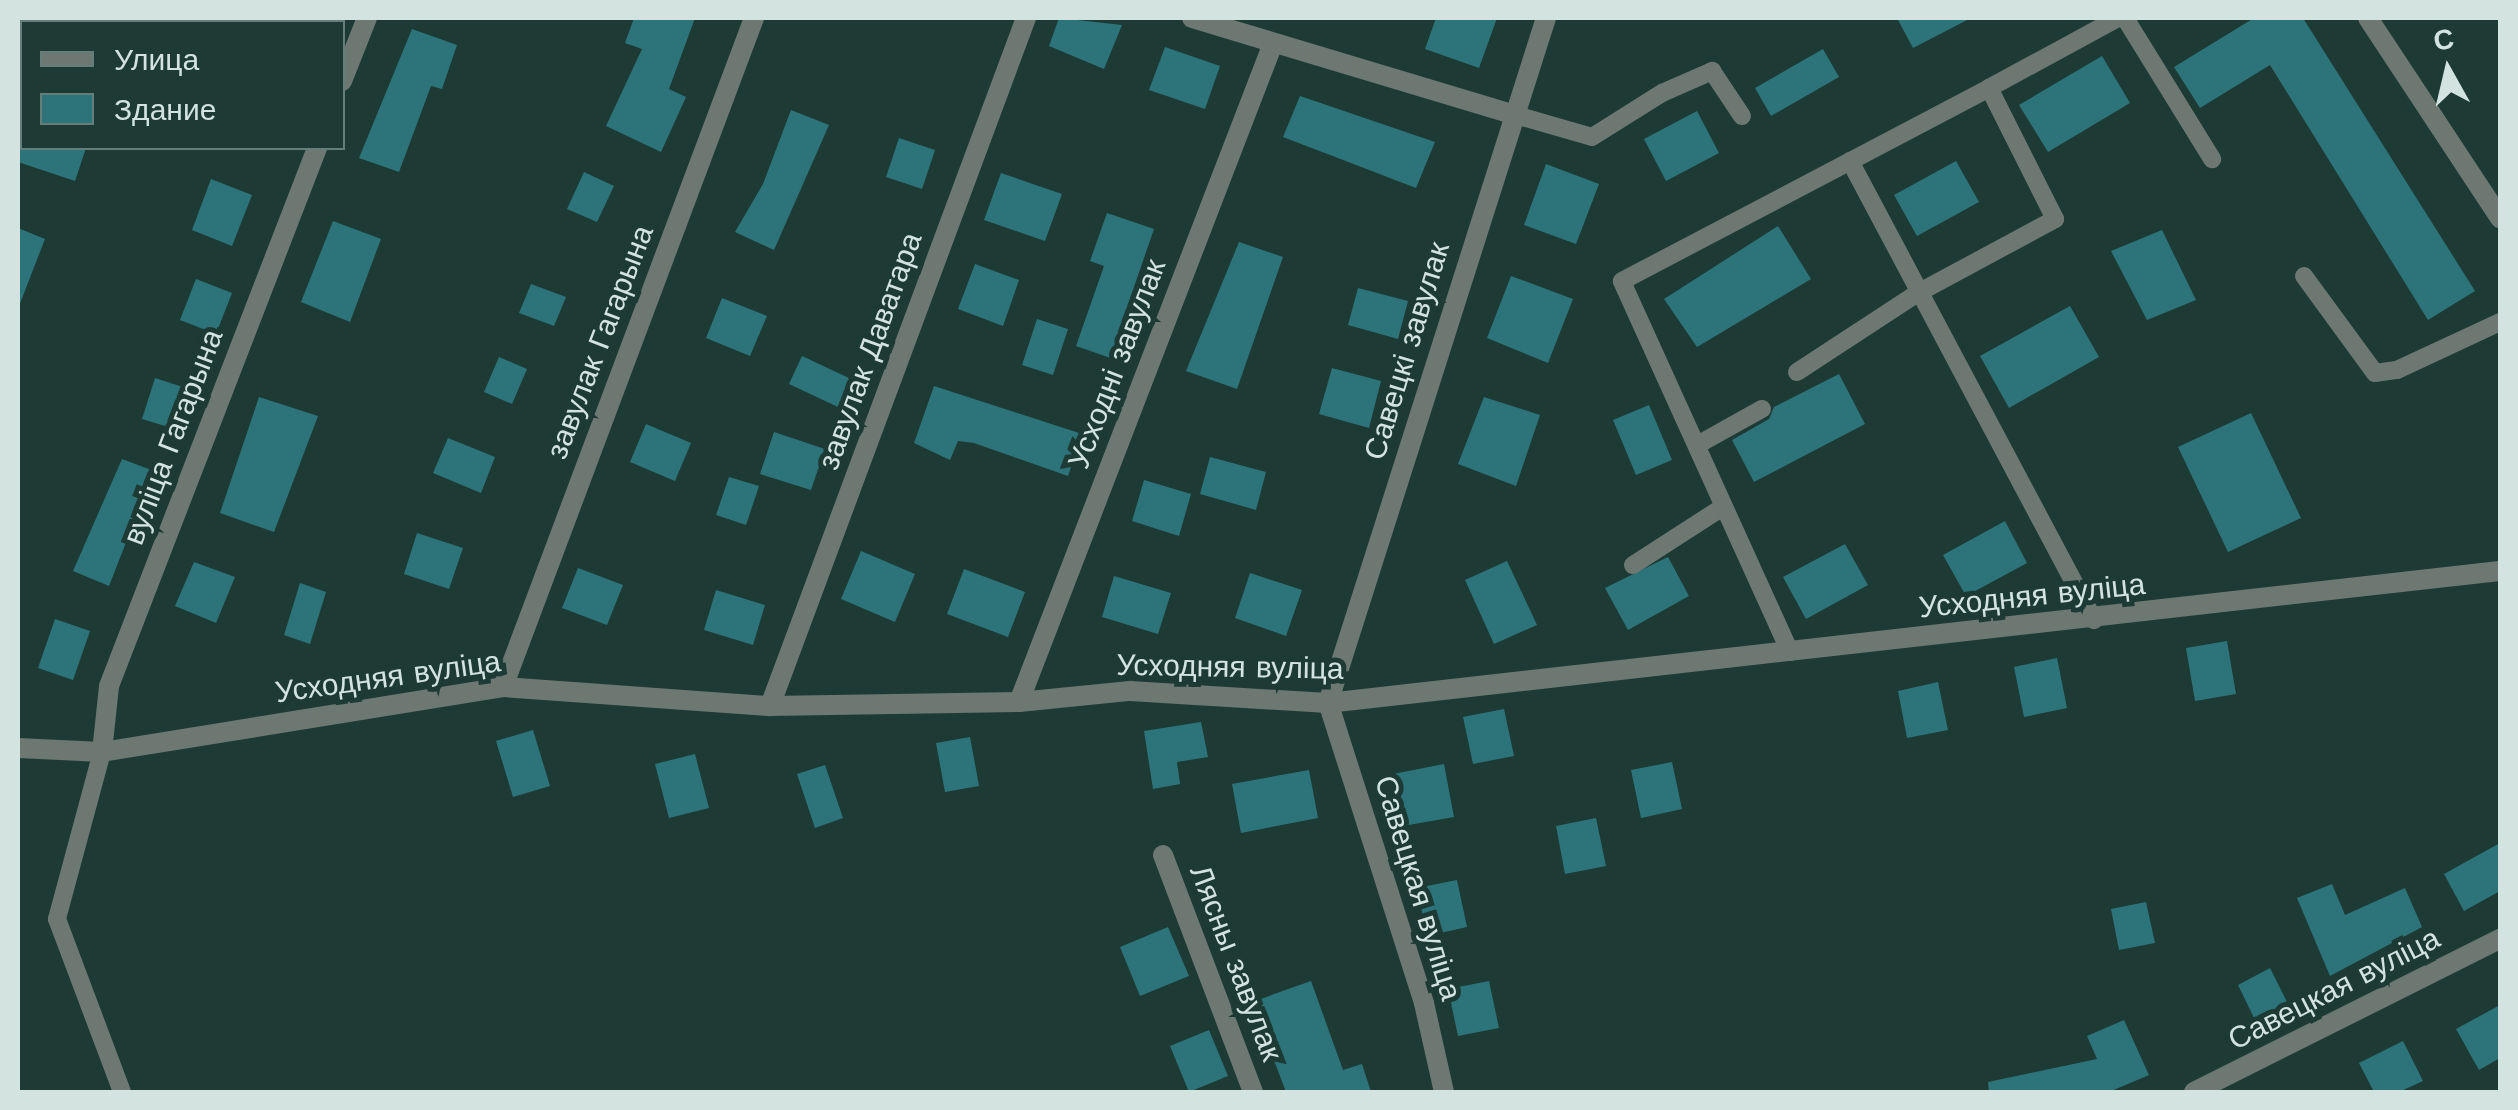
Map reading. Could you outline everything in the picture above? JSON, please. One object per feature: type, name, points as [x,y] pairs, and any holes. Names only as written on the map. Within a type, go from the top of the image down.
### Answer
[{"type":"street","points":[[345,73],[367,18]]},
{"type":"street","name":"завулак Гагарына","points":[[502,687],[754,18]]},
{"type":"street","name":"завулак Даватара","points":[[770,706],[1026,18]]},
{"type":"street","points":[[1192,18],[1272,46],[1512,114]]},
{"type":"street","name":"Савецкі завулак","points":[[1328,704],[1512,114],[1546,18]]},
{"type":"street","points":[[2368,18],[2500,218]]},
{"type":"street","name":"Усходні завулак","points":[[1020,702],[1272,46]]},
{"type":"street","name":"вуліца Гагарына","points":[[102,752],[108,686],[316,150]]},
{"type":"street","name":"Усходняя вуліца","points":[[18,748],[102,752],[502,687],[770,706],[1020,702],[1130,691],[1328,704],[2500,571]]},
{"type":"street","name":"Савецкая вуліца","points":[[1328,704],[1424,1003],[1444,1092]]},
{"type":"street","name":"Лясны завулак","points":[[1163,856],[1253,1092]]},
{"type":"street","name":"Савецкая вуліца","points":[[2194,1092],[2500,939]]},
{"type":"lane","points":[[1790,652],[1699,444],[1622,282],[2122,18],[2212,159]]},
{"type":"lane","points":[[1512,114],[1592,137],[1662,92],[1712,71],[1742,116]]},
{"type":"lane","points":[[1797,372],[1916,294],[2055,218],[1989,88]]},
{"type":"lane","points":[[1850,160],[1916,294],[2094,620]]},
{"type":"lane","points":[[2304,276],[2375,373],[2397,370],[2500,322]]},
{"type":"lane","points":[[1699,444],[1762,409]]},
{"type":"lane","points":[[1633,565],[1724,506]]},
{"type":"lane","points":[[102,752],[57,920],[122,1092]]},
{"type":"building","points":[[634,18],[695,18],[669,89],[686,97],[661,152],[606,126],[642,49],[625,43]]},
{"type":"building","points":[[1059,18],[1122,25],[1104,69],[1049,46]]},
{"type":"building","points":[[1436,18],[1497,18],[1479,68],[1425,49]]},
{"type":"building","points":[[1897,18],[1971,18],[1913,48]]},
{"type":"building","points":[[2254,18],[2303,18],[2475,291],[2428,320],[2270,65],[2200,108],[2174,67]]},
{"type":"building","points":[[412,29],[457,45],[442,89],[431,86],[399,172],[359,158]]},
{"type":"building","points":[[1165,47],[1220,66],[1205,109],[1149,90]]},
{"type":"building","points":[[1823,49],[1839,77],[1771,116],[1755,88]]},
{"type":"building","points":[[2102,56],[2130,103],[2048,152],[2019,105]]},
{"type":"building","points":[[1300,96],[1435,142],[1416,188],[1283,137]]},
{"type":"building","points":[[791,110],[829,125],[774,250],[735,232],[763,184]]},
{"type":"building","points":[[1697,111],[1719,153],[1666,181],[1644,139]]},
{"type":"building","points":[[899,138],[935,150],[922,189],[886,177]]},
{"type":"building","points":[[18,148],[85,150],[75,181],[18,162]]},
{"type":"building","points":[[1956,161],[1979,202],[1917,236],[1894,195]]},
{"type":"building","points":[[1546,164],[1599,184],[1576,244],[1524,225]]},
{"type":"building","points":[[584,172],[614,186],[597,222],[567,209]]},
{"type":"building","points":[[1001,173],[1062,194],[1045,241],[984,220]]},
{"type":"building","points":[[211,179],[252,195],[232,246],[192,230]]},
{"type":"building","points":[[1107,213],[1154,229],[1125,313],[1140,318],[1125,363],[1076,346],[1104,266],[1090,261]]},
{"type":"building","points":[[333,221],[381,239],[350,322],[301,302]]},
{"type":"building","points":[[1778,226],[1811,279],[1697,347],[1664,299]]},
{"type":"building","points":[[18,228],[45,239],[19,306],[18,306]]},
{"type":"building","points":[[2162,230],[2196,300],[2147,320],[2111,251]]},
{"type":"building","points":[[1239,242],[1283,257],[1237,389],[1186,371]]},
{"type":"building","points":[[975,264],[1019,280],[1003,326],[958,309]]},
{"type":"building","points":[[1511,276],[1573,299],[1548,363],[1487,338]]},
{"type":"building","points":[[196,279],[232,293],[216,334],[180,320]]},
{"type":"building","points":[[531,284],[566,297],[554,326],[519,313]]},
{"type":"building","points":[[1358,288],[1408,301],[1398,339],[1348,325]]},
{"type":"building","points":[[722,298],[767,316],[750,356],[706,338]]},
{"type":"building","points":[[2070,306],[2099,357],[2009,408],[1980,356]]},
{"type":"building","points":[[1037,319],[1068,329],[1053,375],[1022,365]]},
{"type":"building","points":[[802,356],[851,379],[838,407],[789,384]]},
{"type":"building","points":[[499,357],[527,369],[512,404],[484,392]]},
{"type":"building","points":[[1332,368],[1381,381],[1369,428],[1319,414]]},
{"type":"building","points":[[1839,374],[1865,424],[1754,482],[1732,440],[1769,419],[1774,407]]},
{"type":"building","points":[[155,378],[189,389],[175,429],[142,419]]},
{"type":"building","points":[[934,386],[1082,434],[1068,476],[974,443],[958,441],[950,460],[914,443]]},
{"type":"building","points":[[259,397],[318,416],[274,532],[220,513]]},
{"type":"building","points":[[1484,397],[1540,415],[1516,486],[1458,464]]},
{"type":"building","points":[[1649,405],[1672,460],[1636,475],[1613,420]]},
{"type":"building","points":[[2251,413],[2301,518],[2228,552],[2178,447]]},
{"type":"building","points":[[646,424],[691,443],[675,481],[630,462]]},
{"type":"building","points":[[774,432],[825,449],[811,490],[760,474]]},
{"type":"building","points":[[448,438],[495,457],[481,493],[433,473]]},
{"type":"building","points":[[1210,457],[1266,472],[1256,510],[1200,494]]},
{"type":"building","points":[[122,459],[154,471],[109,586],[73,571]]},
{"type":"building","points":[[729,477],[759,486],[746,525],[716,515]]},
{"type":"building","points":[[1144,480],[1191,494],[1179,536],[1132,521]]},
{"type":"building","points":[[2005,521],[2027,563],[1966,596],[1943,555]]},
{"type":"building","points":[[417,533],[463,548],[449,589],[404,574]]},
{"type":"building","points":[[1845,544],[1868,585],[1806,619],[1783,577]]},
{"type":"building","points":[[861,551],[915,574],[895,622],[841,599]]},
{"type":"building","points":[[1668,557],[1689,596],[1628,630],[1605,588]]},
{"type":"building","points":[[1507,561],[1537,625],[1494,644],[1465,580]]},
{"type":"building","points":[[194,562],[235,577],[216,623],[175,606]]},
{"type":"building","points":[[578,568],[623,585],[607,625],[562,608]]},
{"type":"building","points":[[964,569],[1025,592],[1008,637],[947,614]]},
{"type":"building","points":[[1250,573],[1302,590],[1286,636],[1235,618]]},
{"type":"building","points":[[1114,576],[1171,593],[1158,634],[1102,617]]},
{"type":"building","points":[[300,583],[326,592],[310,644],[284,635]]},
{"type":"building","points":[[716,590],[765,605],[753,645],[704,630]]},
{"type":"building","points":[[55,619],[90,631],[73,680],[38,668]]},
{"type":"building","points":[[2227,641],[2236,694],[2195,701],[2186,648]]},
{"type":"building","points":[[2057,658],[2067,708],[2024,717],[2014,667]]},
{"type":"building","points":[[1938,682],[1948,730],[1907,738],[1898,691]]},
{"type":"building","points":[[1504,709],[1514,756],[1473,764],[1463,717]]},
{"type":"building","points":[[1201,722],[1208,757],[1177,762],[1180,784],[1153,789],[1144,731]]},
{"type":"building","points":[[533,730],[550,786],[513,797],[496,741]]},
{"type":"building","points":[[970,737],[979,786],[945,792],[936,743]]},
{"type":"building","points":[[695,754],[709,808],[669,818],[655,764]]},
{"type":"building","points":[[1672,762],[1682,809],[1641,818],[1631,770]]},
{"type":"building","points":[[1444,764],[1454,817],[1403,826],[1393,774]]},
{"type":"building","points":[[825,765],[843,818],[815,828],[797,774]]},
{"type":"building","points":[[1309,770],[1318,818],[1241,833],[1232,784]]},
{"type":"building","points":[[1596,818],[1606,866],[1565,874],[1556,826]]},
{"type":"building","points":[[2500,843],[2500,891],[2464,911],[2444,874]]},
{"type":"building","points":[[1457,880],[1467,927],[1427,936],[1417,888]]},
{"type":"building","points":[[2332,884],[2345,915],[2405,888],[2422,927],[2330,976],[2297,898]]},
{"type":"building","points":[[2146,902],[2155,943],[2119,950],[2111,909]]},
{"type":"building","points":[[1168,927],[1189,976],[1140,996],[1120,947]]},
{"type":"building","points":[[2270,968],[2289,1006],[2256,1022],[2238,985]]},
{"type":"building","points":[[1311,981],[1343,1070],[1362,1064],[1371,1092],[1286,1092],[1252,1002]]},
{"type":"building","points":[[1489,981],[1499,1028],[1458,1036],[1448,989]]},
{"type":"building","points":[[2500,1005],[2500,1058],[2479,1070],[2456,1029]]},
{"type":"building","points":[[2124,1020],[2149,1075],[2109,1092],[1989,1092],[1988,1082],[2097,1059],[2087,1036]]},
{"type":"building","points":[[1209,1030],[1228,1076],[1189,1092],[1170,1046]]},
{"type":"building","points":[[2403,1041],[2423,1081],[2399,1092],[2374,1092],[2359,1063]]}]
